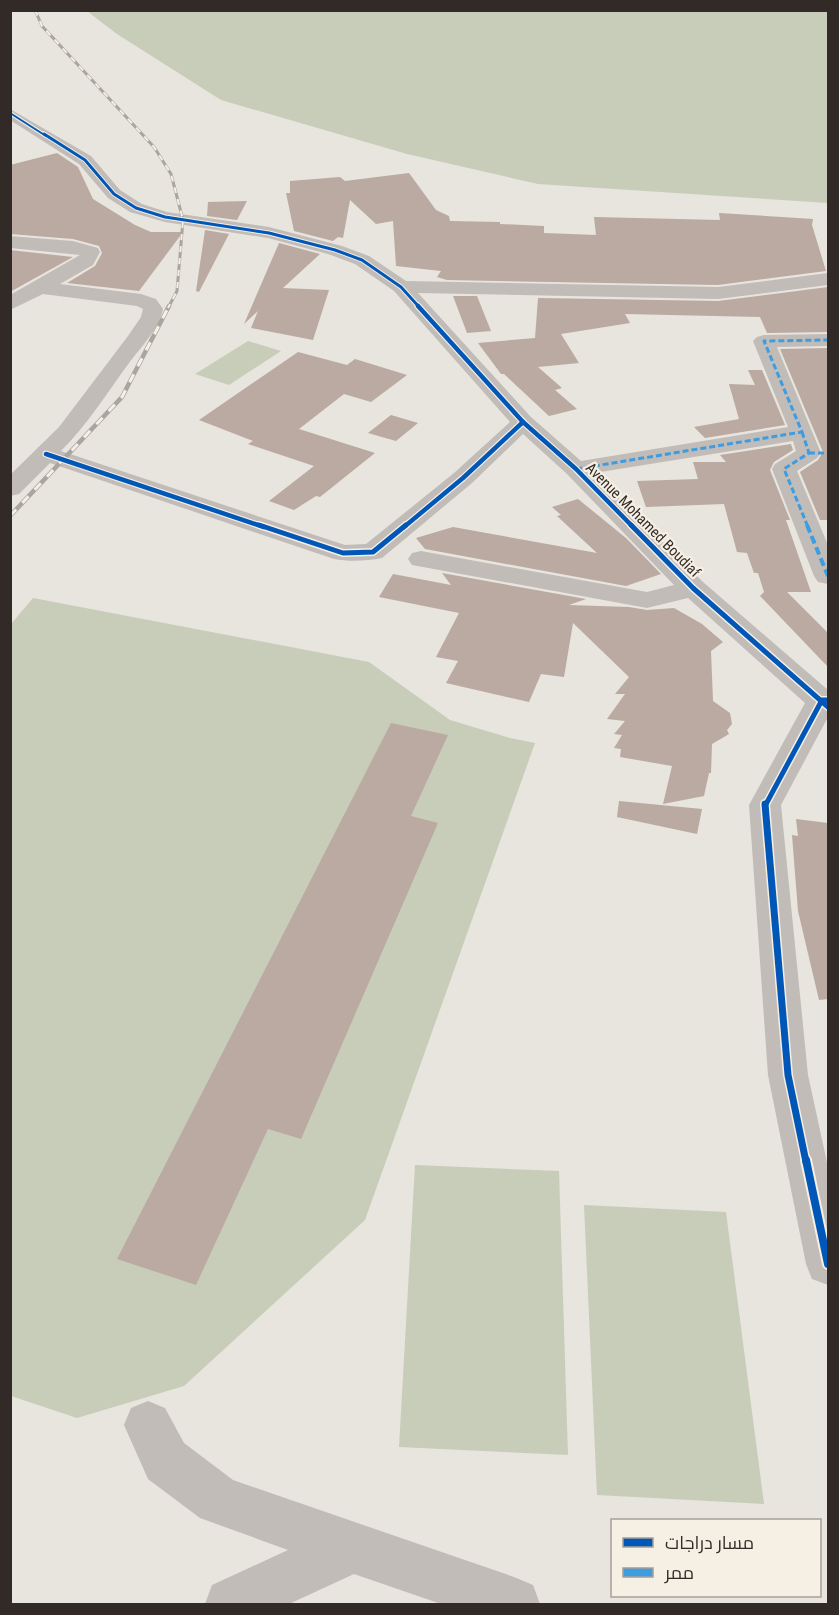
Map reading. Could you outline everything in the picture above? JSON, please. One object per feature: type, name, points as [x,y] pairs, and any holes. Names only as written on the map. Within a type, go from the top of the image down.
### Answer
[{"type":"street","name":"Avenue Mohamed Boudiaf","points":[[10,113],[85,160],[114,194],[136,208],[183,220],[269,233],[335,250],[362,260],[401,287],[523,422],[531,452],[576,469],[693,588],[826,702]]},
{"type":"street","points":[[10,243],[73,247],[91,252],[86,261],[10,304]]},
{"type":"street","points":[[401,287],[718,293],[828,279]]},
{"type":"street","points":[[10,489],[67,432],[135,340],[151,317],[153,309],[147,302],[141,300],[38,287]]},
{"type":"street","points":[[813,446],[765,341],[828,340]]},
{"type":"street","points":[[46,454],[343,553],[373,552],[462,478],[523,422]]},
{"type":"street","points":[[576,469],[813,446]]},
{"type":"street","points":[[813,446],[783,469],[828,576]]},
{"type":"street","points":[[462,478],[531,452]]},
{"type":"street","points":[[421,559],[647,600],[693,588]]},
{"type":"street","points":[[826,702],[765,805],[788,1075],[828,1264]]},
{"type":"street","points":[[147,1425],[166,1461],[218,1500],[514,1605]]},
{"type":"street","points":[[231,1605],[352,1548]]},
{"type":"green space","points":[[87,11],[828,11],[828,203],[538,184],[407,154],[221,100],[117,34]]},
{"type":"green space","points":[[248,341],[281,351],[229,385],[195,374]]},
{"type":"green space","points":[[33,598],[369,662],[450,720],[535,743],[365,1220],[184,1386],[77,1418],[11,1396],[11,624]]},
{"type":"green space","points":[[415,1165],[559,1171],[568,1455],[399,1447]]},
{"type":"green space","points":[[584,1205],[726,1212],[764,1504],[597,1495]]},
{"type":"building","points":[[57,153],[78,167],[93,199],[135,225],[151,232],[183,232],[139,291],[67,283],[95,266],[102,253],[99,246],[73,239],[10,234],[10,165]]},
{"type":"building","points":[[409,173],[436,210],[449,216],[450,221],[544,226],[544,233],[596,235],[594,217],[720,220],[719,213],[813,219],[812,225],[826,271],[718,285],[447,280],[437,277],[441,271],[396,266],[393,221],[376,224],[350,200],[343,238],[338,237],[333,241],[294,231],[286,193],[290,193],[290,181],[340,177],[345,181]]},
{"type":"building","points":[[247,201],[237,220],[207,216],[208,202]]},
{"type":"building","points":[[205,230],[229,234],[199,292],[196,291]]},
{"type":"building","points":[[279,243],[320,254],[283,288],[329,290],[313,340],[251,328],[258,311],[244,324]]},
{"type":"building","points":[[10,250],[73,257],[10,292]]},
{"type":"building","points":[[828,287],[828,332],[767,333],[760,317],[625,314],[630,323],[561,334],[579,363],[538,367],[562,388],[555,390],[577,409],[549,416],[504,374],[501,374],[478,343],[535,338],[538,298],[718,301]]},
{"type":"building","points":[[453,296],[477,296],[491,331],[467,333]]},
{"type":"building","points":[[828,348],[828,520],[820,520],[800,472],[818,460],[823,452],[780,349]]},
{"type":"building","points":[[298,352],[347,365],[355,359],[407,375],[371,402],[344,394],[299,429],[375,453],[320,497],[316,496],[294,510],[269,501],[314,466],[248,444],[253,441],[199,420]]},
{"type":"building","points":[[748,370],[762,370],[785,425],[705,438],[694,427],[739,419],[729,384],[755,385]]},
{"type":"building","points":[[391,415],[418,423],[396,441],[368,433]]},
{"type":"building","points":[[791,444],[793,450],[774,462],[770,470],[790,520],[786,520],[811,592],[787,592],[828,633],[828,667],[760,596],[764,592],[758,573],[754,573],[747,553],[737,552],[724,504],[646,507],[637,481],[698,479],[693,462],[726,462],[720,455]]},
{"type":"building","points":[[578,499],[626,538],[661,574],[626,586],[425,549],[416,538],[453,527],[597,553],[557,516],[561,515],[552,507]]},
{"type":"building","points":[[442,573],[586,599],[569,605],[629,607],[647,610],[674,608],[702,624],[723,642],[711,651],[713,701],[730,713],[732,724],[727,730],[729,734],[712,744],[711,773],[709,773],[704,796],[663,804],[672,766],[620,757],[621,749],[614,748],[622,735],[614,734],[625,721],[607,719],[625,694],[615,694],[629,677],[573,623],[564,677],[541,674],[529,702],[446,683],[458,661],[436,657],[459,613],[379,597],[393,574],[451,585]]},
{"type":"building","points":[[391,723],[448,735],[411,816],[438,823],[301,1139],[268,1129],[196,1285],[117,1259]]},
{"type":"building","points":[[619,801],[702,809],[697,834],[617,817]]},
{"type":"building","points":[[796,819],[828,823],[828,999],[819,1000],[798,911],[792,835],[798,836]]},
{"type":"railway","points":[[35,10],[42,26],[154,147],[171,174],[183,220],[177,291],[168,308]]},
{"type":"railway","points":[[10,516],[122,397],[169,306]]},
{"type":"marked path","points":[[576,469],[802,432],[764,341],[828,340]]},
{"type":"marked path","points":[[802,432],[809,453],[784,469],[828,576]]},
{"type":"marked path","points":[[809,453],[828,453]]},
{"type":"cycle path","points":[[10,113],[85,160],[114,194],[136,208],[165,217],[269,233],[335,250],[362,260],[401,287],[523,422],[576,469],[693,588],[828,707]]},
{"type":"cycle path","points":[[46,454],[343,553],[373,552],[463,478],[523,422]]},
{"type":"cycle path","points":[[828,700],[822,700],[765,805],[788,1075],[828,1264]]}]
